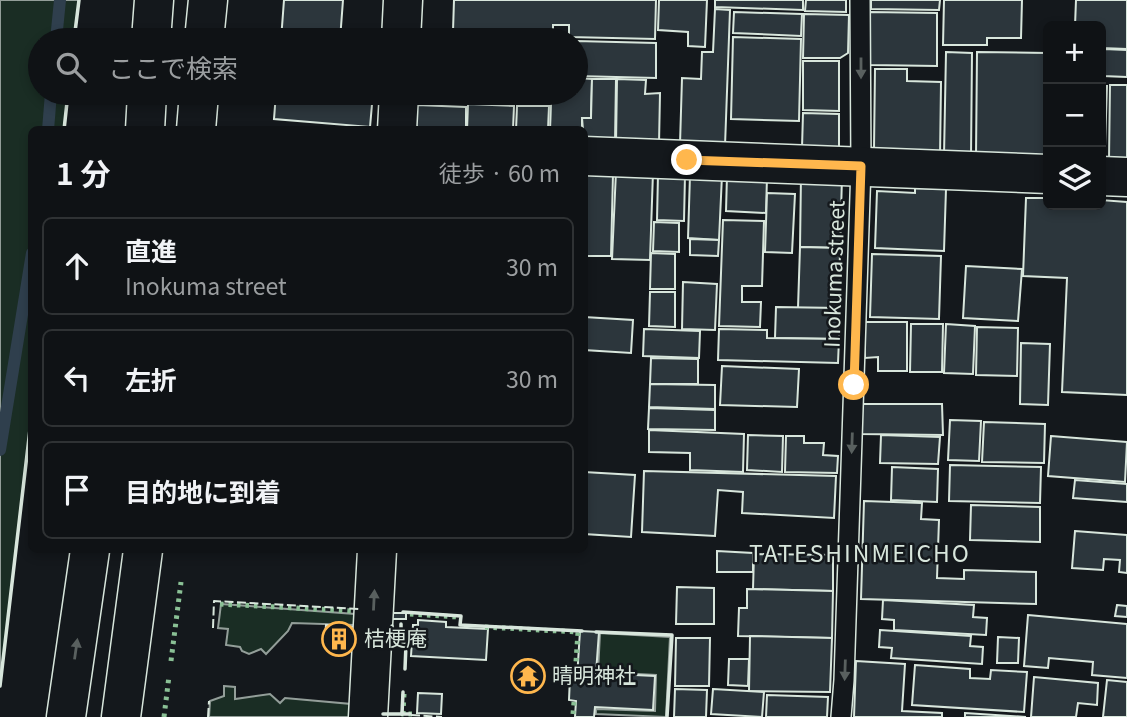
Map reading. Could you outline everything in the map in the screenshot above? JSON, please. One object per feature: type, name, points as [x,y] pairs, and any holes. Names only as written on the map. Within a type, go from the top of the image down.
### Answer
[{"type":"street","points":[[152,28],[154,0]]},
{"type":"street","points":[[205,28],[208,0]]},
{"type":"street","points":[[402,28],[403,0]]},
{"type":"street","points":[[145,126],[147,105]]},
{"type":"street","points":[[196,126],[198,105]]},
{"type":"street","points":[[397,126],[398,105]]},
{"type":"street","points":[[588,156],[1043,174]]},
{"type":"street","points":[[1106,176],[1127,177]]},
{"type":"street","points":[[66,717],[90,553]]},
{"type":"street","points":[[121,717],[143,553]]},
{"type":"street","points":[[368,717],[377,553]]},
{"type":"lane","name":"Inokuma street","points":[[841,717],[861,166],[860,0]]},
{"type":"green space","points":[[0,0],[79,0],[76,28],[28,28],[28,105],[67,105],[64,126],[28,126],[28,446],[0,686]]},
{"type":"green space","points":[[221,604],[355,614],[354,625],[292,623],[266,654],[261,649],[249,654],[240,647],[226,645],[228,629],[218,628]]},
{"type":"green space","points":[[600,633],[670,637],[666,717],[596,714],[596,709],[655,711],[656,675],[598,672]]},
{"type":"green space","points":[[224,686],[235,687],[235,699],[270,694],[280,703],[285,698],[351,704],[351,717],[209,717],[210,701],[224,696]]},
{"type":"building","points":[[284,0],[343,0],[341,28],[282,28]]},
{"type":"building","points":[[454,0],[656,0],[655,39],[588,37],[588,28],[569,28],[569,25],[553,25],[553,28],[453,28]]},
{"type":"building","points":[[659,0],[707,0],[705,47],[688,46],[688,32],[658,30]]},
{"type":"building","points":[[715,0],[803,0],[803,10],[715,7]]},
{"type":"building","points":[[806,0],[846,0],[846,12],[805,11]]},
{"type":"building","points":[[871,0],[940,0],[939,10],[871,9]]},
{"type":"building","points":[[944,0],[1022,0],[1021,38],[987,38],[987,45],[943,45]]},
{"type":"building","points":[[1076,0],[1127,0],[1127,49],[1106,48],[1106,21],[1075,21]]},
{"type":"building","points":[[715,9],[730,10],[725,146],[680,144],[682,78],[701,79],[702,52],[713,52]]},
{"type":"building","points":[[734,12],[802,14],[801,36],[733,33]]},
{"type":"building","points":[[870,12],[937,13],[937,66],[870,65]]},
{"type":"building","points":[[804,14],[849,15],[848,53],[840,58],[803,58]]},
{"type":"building","points":[[733,37],[801,39],[799,121],[731,119]]},
{"type":"building","points":[[588,41],[656,43],[656,78],[588,76]]},
{"type":"building","points":[[1106,49],[1127,50],[1127,77],[1106,76]]},
{"type":"building","points":[[946,52],[972,53],[971,157],[944,156]]},
{"type":"building","points":[[977,52],[1043,53],[1043,156],[976,156]]},
{"type":"building","points":[[803,61],[839,61],[839,111],[803,110]]},
{"type":"building","points":[[875,69],[907,69],[907,81],[941,82],[940,158],[874,149]]},
{"type":"building","points":[[588,79],[592,79],[591,118],[582,118],[582,126],[550,126],[551,105],[588,105]]},
{"type":"building","points":[[592,79],[616,79],[615,143],[588,142],[588,126],[583,126],[582,118],[591,118]]},
{"type":"building","points":[[617,79],[646,80],[645,94],[660,93],[659,144],[616,143]]},
{"type":"building","points":[[1110,85],[1127,85],[1127,159],[1109,159]]},
{"type":"building","points":[[275,105],[372,105],[370,126],[274,119]]},
{"type":"building","points":[[417,105],[466,107],[466,126],[416,125]]},
{"type":"building","points":[[468,105],[514,106],[513,126],[467,126]]},
{"type":"building","points":[[517,106],[549,106],[548,126],[516,126]]},
{"type":"building","points":[[803,113],[839,114],[839,148],[802,148]]},
{"type":"building","points":[[616,171],[653,172],[650,260],[612,259]]},
{"type":"building","points":[[588,174],[613,174],[611,256],[588,256]]},
{"type":"building","points":[[658,174],[685,175],[684,221],[657,220]]},
{"type":"building","points":[[690,175],[722,175],[719,240],[688,238]]},
{"type":"building","points":[[727,175],[767,177],[766,213],[726,211]]},
{"type":"building","points":[[801,175],[842,177],[840,248],[800,247]]},
{"type":"building","points":[[915,188],[946,189],[944,251],[875,248],[877,191],[915,193]]},
{"type":"building","points":[[767,193],[795,194],[792,253],[765,252]]},
{"type":"building","points":[[1026,198],[1043,198],[1043,210],[1106,210],[1106,200],[1127,202],[1127,395],[1062,392],[1067,278],[1023,276]]},
{"type":"building","points":[[723,220],[764,221],[762,286],[742,286],[742,302],[761,302],[760,327],[719,326]]},
{"type":"building","points":[[654,222],[679,223],[679,252],[653,251]]},
{"type":"building","points":[[690,239],[719,240],[718,256],[690,255]]},
{"type":"building","points":[[800,247],[840,248],[839,308],[798,308]]},
{"type":"building","points":[[651,253],[675,254],[675,289],[650,289]]},
{"type":"building","points":[[872,254],[941,256],[939,319],[870,317]]},
{"type":"building","points":[[966,266],[1022,269],[1018,321],[963,318]]},
{"type":"building","points":[[683,282],[717,284],[715,330],[682,329]]},
{"type":"building","points":[[650,292],[675,292],[675,327],[649,326]]},
{"type":"building","points":[[776,307],[839,308],[839,339],[775,338]]},
{"type":"building","points":[[588,317],[633,320],[631,353],[588,350]]},
{"type":"building","points":[[864,322],[907,322],[907,371],[878,371],[878,357],[865,358]]},
{"type":"building","points":[[911,324],[943,324],[942,372],[910,372]]},
{"type":"building","points":[[946,324],[975,326],[973,374],[944,373]]},
{"type":"building","points":[[977,327],[1018,328],[1017,376],[976,375]]},
{"type":"building","points":[[644,329],[700,331],[699,358],[643,356]]},
{"type":"building","points":[[719,329],[767,330],[767,338],[839,339],[838,363],[718,360]]},
{"type":"building","points":[[1021,343],[1050,344],[1048,405],[1020,404]]},
{"type":"building","points":[[651,358],[698,359],[698,384],[650,384]]},
{"type":"building","points":[[722,366],[799,369],[797,407],[720,405]]},
{"type":"building","points":[[650,384],[715,385],[715,409],[649,407]]},
{"type":"building","points":[[860,404],[942,404],[943,435],[860,434]]},
{"type":"building","points":[[649,408],[715,410],[715,430],[648,429]]},
{"type":"building","points":[[950,420],[981,421],[979,461],[948,460]]},
{"type":"building","points":[[984,422],[1045,424],[1044,463],[982,462]]},
{"type":"building","points":[[649,430],[744,434],[743,472],[690,470],[690,453],[649,452]]},
{"type":"building","points":[[748,435],[783,436],[782,472],[747,470]]},
{"type":"building","points":[[881,435],[940,437],[938,464],[880,463]]},
{"type":"building","points":[[786,436],[804,436],[804,443],[824,443],[823,455],[838,456],[837,473],[785,472]]},
{"type":"building","points":[[1051,436],[1127,442],[1125,482],[1048,476]]},
{"type":"building","points":[[950,465],[1041,467],[1040,503],[949,501]]},
{"type":"building","points":[[892,467],[938,469],[937,502],[891,500]]},
{"type":"building","points":[[644,471],[836,476],[834,518],[742,513],[743,492],[718,490],[715,536],[642,532]]},
{"type":"building","points":[[588,472],[635,475],[631,537],[588,534]]},
{"type":"building","points":[[1075,480],[1127,484],[1127,502],[1073,498]]},
{"type":"building","points":[[864,501],[922,503],[921,519],[939,520],[937,578],[964,579],[964,570],[1036,572],[1036,604],[861,599]]},
{"type":"building","points":[[971,505],[1040,507],[1040,542],[970,540]]},
{"type":"building","points":[[1075,531],[1127,535],[1127,573],[1119,572],[1120,560],[1104,559],[1103,570],[1072,568]]},
{"type":"building","points":[[717,551],[753,553],[753,572],[717,572]]},
{"type":"building","points":[[754,554],[833,555],[833,591],[753,589]]},
{"type":"building","points":[[677,587],[714,588],[714,624],[676,624]]},
{"type":"building","points":[[747,589],[833,591],[832,638],[738,636],[739,608],[747,608]]},
{"type":"building","points":[[883,600],[974,605],[973,617],[987,618],[986,635],[894,630],[894,620],[882,619]]},
{"type":"building","points":[[1117,605],[1127,606],[1127,617],[1115,616]]},
{"type":"building","points":[[392,613],[406,613],[406,619],[391,619]]},
{"type":"building","points":[[1028,615],[1127,624],[1127,678],[1092,675],[1093,662],[1049,658],[1048,668],[1024,666]]},
{"type":"building","points":[[418,620],[446,622],[446,627],[488,629],[486,660],[411,656],[413,625],[418,625]]},
{"type":"building","name":"桔梗庵","points":[[326,625],[355,627],[354,648],[324,646]]},
{"type":"building","points":[[880,630],[971,636],[970,646],[983,647],[982,664],[891,658],[892,648],[879,647]]},
{"type":"building","points":[[580,631],[599,632],[596,673],[655,676],[653,710],[595,707],[594,717],[575,717],[576,701],[569,700],[570,677],[577,678]]},
{"type":"building","points":[[750,636],[832,638],[830,692],[749,691]]},
{"type":"building","points":[[998,637],[1019,638],[1018,663],[997,663]]},
{"type":"building","points":[[676,638],[710,638],[709,686],[675,686]]},
{"type":"building","points":[[729,659],[749,659],[748,686],[728,685]]},
{"type":"building","points":[[856,661],[905,664],[902,711],[942,713],[942,717],[854,717]]},
{"type":"building","points":[[915,665],[970,669],[970,678],[990,679],[991,670],[1027,672],[1024,712],[912,705]]},
{"type":"building","points":[[1034,677],[1098,683],[1097,705],[1078,703],[1076,717],[1031,717]]},
{"type":"building","points":[[1107,680],[1127,682],[1127,717],[1103,717]]},
{"type":"building","points":[[675,689],[707,690],[706,717],[674,717]]},
{"type":"building","points":[[713,689],[764,692],[762,717],[711,714]]},
{"type":"building","points":[[418,693],[442,694],[441,714],[417,713]]},
{"type":"building","points":[[767,695],[828,697],[827,717],[766,717]]},
{"type":"building","points":[[965,713],[1026,717],[965,717]]},
{"type":"waterway","points":[[57,28],[60,0]]},
{"type":"waterway","points":[[48,126],[50,105]]},
{"type":"waterway","points":[[0,450],[28,278]]},
{"type":"hedge","points":[[171,661],[181,582]]},
{"type":"hedge","points":[[220,604],[353,611]]},
{"type":"hedge","points":[[410,614],[458,617]]},
{"type":"hedge","points":[[485,627],[578,632],[575,676]]},
{"type":"hedge","points":[[164,717],[169,676]]},
{"type":"hedge","points":[[404,694],[403,714],[414,714]]},
{"type":"hedge","points":[[573,714],[574,702]]},
{"type":"fence","points":[[213,628],[214,601],[359,609]]},
{"type":"fence","points":[[208,717],[209,701]]},
{"type":"fence","points":[[411,715],[442,717]]},
{"type":"wall","points":[[76,28],[79,0]]},
{"type":"wall","points":[[64,126],[67,105]]},
{"type":"wall","points":[[0,686],[28,446]]},
{"type":"wall","points":[[403,612],[461,616],[460,625],[582,631]]},
{"type":"wall","points":[[392,626],[392,631],[401,631],[401,624]]},
{"type":"wall","points":[[596,632],[672,635],[667,717]]},
{"type":"wall","points":[[387,642],[406,644],[405,669]]},
{"type":"wall","points":[[402,714],[403,692]]},
{"type":"wall","points":[[383,714],[410,714]]},
{"type":"place","name":"桔梗庵","points":[[339,639]]},
{"type":"place","name":"晴明神社","points":[[528,676]]},
{"type":"district","name":"TATESHINMEICHO","points":[[860,554]]},
{"type":"route","points":[[687,160],[861,166],[854,385]]}]
